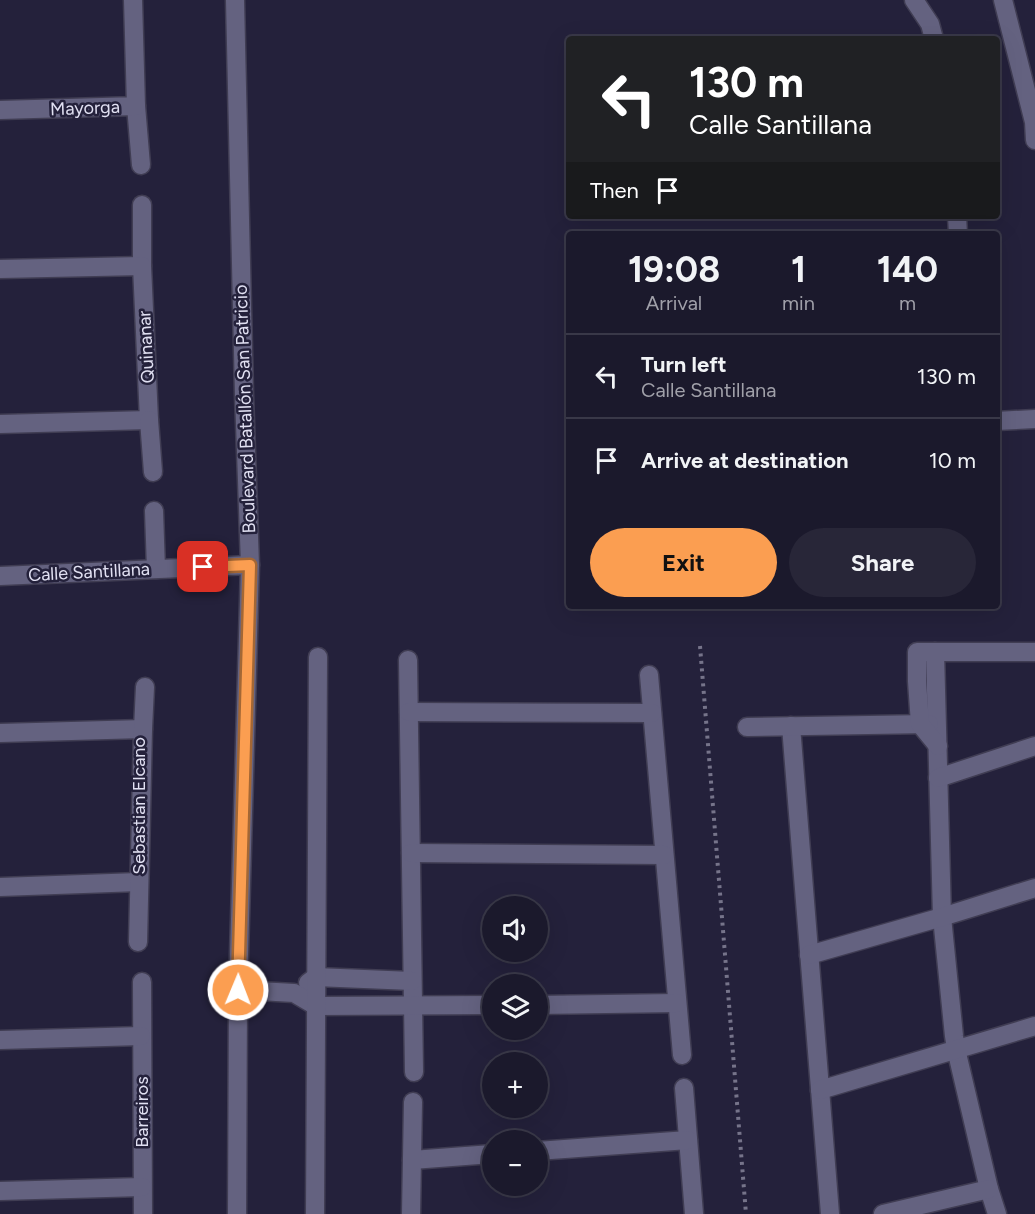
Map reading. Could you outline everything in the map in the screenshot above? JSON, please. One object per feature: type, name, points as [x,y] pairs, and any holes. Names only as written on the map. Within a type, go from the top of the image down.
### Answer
[{"type":"street","name":"Mayorga","points":[[0,110],[136,106],[133,0]]},
{"type":"street","name":"Boulevard Batallón San Patricio","points":[[235,0],[250,565],[238,990],[237,1214]]},
{"type":"street","points":[[914,0],[930,24],[933,36]]},
{"type":"street","points":[[1003,0],[1034,128]]},
{"type":"street","points":[[136,106],[141,165]]},
{"type":"street","name":"Quinanar","points":[[142,205],[142,266],[153,472]]},
{"type":"street","points":[[0,269],[142,266]]},
{"type":"street","points":[[1000,421],[1035,419]]},
{"type":"street","points":[[0,424],[149,420]]},
{"type":"street","points":[[154,511],[156,569]]},
{"type":"street","name":"Calle Santillana","points":[[0,576],[250,565]]},
{"type":"street","points":[[997,1214],[956,1049],[942,917],[938,746],[928,724],[917,681],[917,652],[1035,652]]},
{"type":"street","points":[[315,1214],[318,657]]},
{"type":"street","points":[[408,660],[414,1072]]},
{"type":"street","points":[[649,675],[682,1056]]},
{"type":"street","points":[[143,729],[146,687]]},
{"type":"street","points":[[409,712],[652,712]]},
{"type":"street","points":[[747,727],[928,724]]},
{"type":"street","points":[[791,726],[830,1214]]},
{"type":"street","name":"Sebastian Elcano","points":[[0,733],[143,729],[139,882],[0,887]]},
{"type":"street","points":[[938,778],[1035,746]]},
{"type":"street","points":[[411,853],[664,855]]},
{"type":"street","points":[[138,942],[139,882]]},
{"type":"street","points":[[809,955],[1035,888]]},
{"type":"street","points":[[294,993],[316,977],[412,981]]},
{"type":"street","name":"Barreiros","points":[[142,982],[143,1214]]},
{"type":"street","points":[[238,990],[294,993],[316,1006],[482,1005]]},
{"type":"street","points":[[548,1005],[677,1003]]},
{"type":"street","points":[[820,1090],[1035,1026]]},
{"type":"street","points":[[0,1040],[141,1036]]},
{"type":"street","points":[[684,1088],[694,1214]]},
{"type":"street","points":[[411,1214],[412,1102]]},
{"type":"street","points":[[548,1150],[688,1140]]},
{"type":"street","points":[[412,1160],[482,1155]]},
{"type":"street","points":[[0,1191],[142,1187]]},
{"type":"street","points":[[883,1214],[989,1189]]},
{"type":"path","points":[[700,646],[746,1214]]},
{"type":"route","points":[[203,567],[250,565],[238,990]]}]
